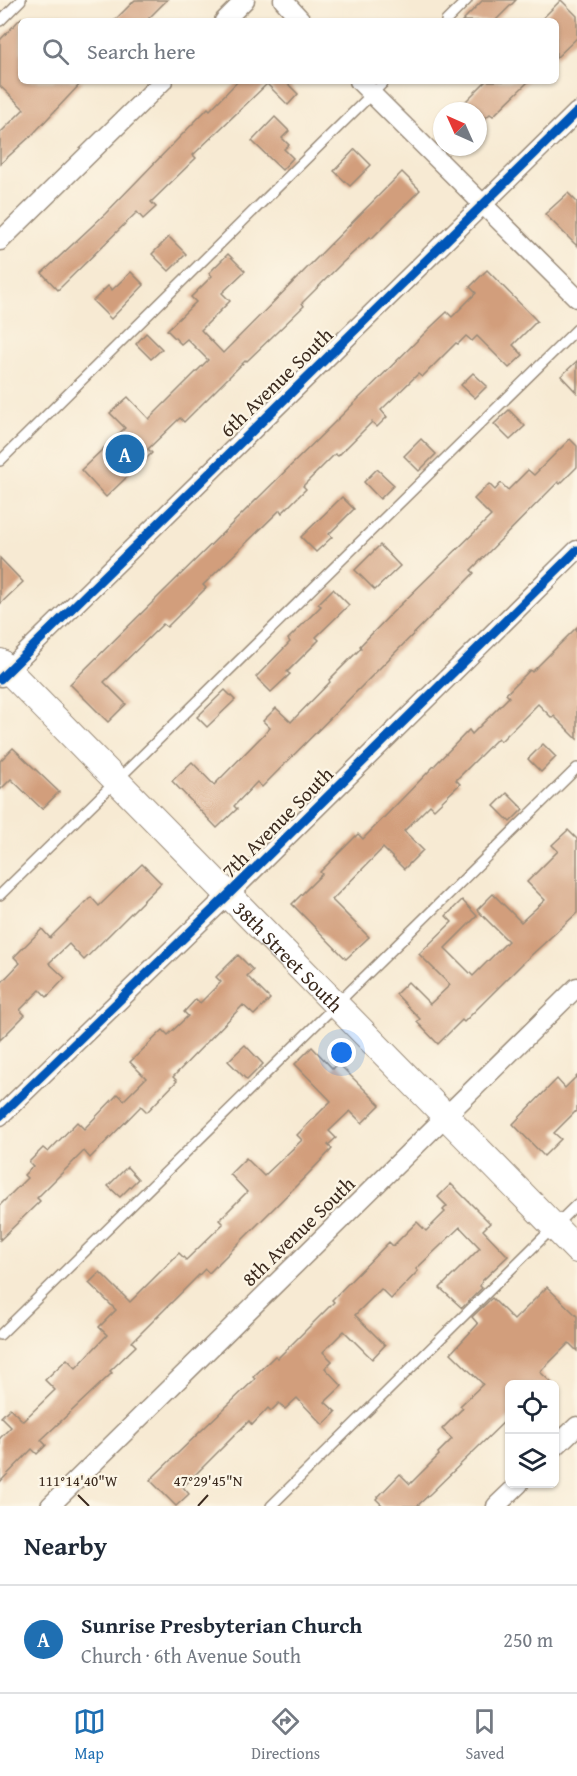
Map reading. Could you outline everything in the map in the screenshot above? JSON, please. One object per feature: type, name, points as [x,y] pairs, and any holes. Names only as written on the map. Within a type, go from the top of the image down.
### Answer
[{"type":"main road","name":"38th Street South","points":[[3,671],[117,780],[577,1250]]},
{"type":"street","points":[[227,18],[245,0]]},
{"type":"street","points":[[283,0],[300,18]]},
{"type":"street","points":[[0,241],[160,84]]},
{"type":"street","points":[[365,88],[577,298]]},
{"type":"street","name":"6th Avenue South","points":[[3,671],[577,112]]},
{"type":"street","name":"7th Avenue South","points":[[0,1116],[229,894],[577,550]]},
{"type":"street","name":"8th Avenue South","points":[[50,1506],[577,987]]},
{"type":"street","points":[[559,1444],[577,1426]]},
{"type":"street","points":[[496,1506],[515,1488]]},
{"type":"lane","points":[[0,21],[21,0]]},
{"type":"lane","points":[[449,18],[467,0]]},
{"type":"lane","points":[[0,461],[365,88]]},
{"type":"lane","points":[[0,895],[577,329]]},
{"type":"lane","points":[[0,1335],[577,768]]},
{"type":"lane","points":[[271,1506],[577,1204]]},
{"type":"building","points":[[135,0],[167,0],[149,18],[117,18]]},
{"type":"building","points":[[483,0],[516,0],[498,18],[465,18]]},
{"type":"building","points":[[561,0],[577,16],[577,38],[559,55],[559,18],[543,18]]},
{"type":"building","points":[[18,21],[18,84],[80,84],[34,133],[0,164],[0,133],[24,109],[0,86],[0,40]]},
{"type":"building","points":[[235,84],[267,84],[193,155],[196,158],[151,202],[156,207],[143,219],[137,212],[58,290],[42,273],[105,214],[208,108],[210,110]]},
{"type":"building","points":[[267,84],[288,84],[298,94],[288,105]]},
{"type":"building","points":[[483,84],[526,84],[493,116],[490,114],[487,117],[487,102],[465,102]]},
{"type":"building","points":[[275,117],[289,131],[282,138],[289,145],[284,149],[293,158],[282,170],[252,141]]},
{"type":"building","points":[[355,149],[371,165],[350,186],[334,171]]},
{"type":"building","points":[[402,172],[420,190],[371,239],[370,237],[341,264],[302,303],[304,306],[184,422],[180,418],[148,449],[152,453],[106,497],[81,470],[125,428],[110,413],[128,397],[149,419],[208,360],[187,339],[181,344],[167,330],[196,302],[191,297],[212,276],[209,273],[228,254],[245,271],[222,293],[230,301],[201,330],[223,353]]},
{"type":"building","points":[[568,193],[577,202],[577,246],[545,214]]},
{"type":"building","points":[[169,237],[186,254],[169,271],[152,254]]},
{"type":"building","points":[[487,270],[537,321],[513,345],[523,355],[509,368],[477,336],[472,341],[466,336],[422,377],[418,374],[381,410],[387,417],[377,427],[372,422],[338,456],[335,454],[303,486],[306,489],[282,513],[280,510],[203,585],[206,588],[167,627],[163,624],[104,682],[126,704],[108,722],[70,684],[431,327],[447,312],[452,317],[476,293],[470,287]]},
{"type":"building","points":[[131,272],[144,285],[111,319],[93,301],[108,286],[112,290]]},
{"type":"building","points":[[146,333],[162,349],[151,359],[136,344]]},
{"type":"building","points":[[577,361],[577,393],[561,376]]},
{"type":"building","points":[[473,373],[487,386],[475,398],[461,385]]},
{"type":"building","points":[[509,410],[525,426],[510,440],[494,424]]},
{"type":"building","points":[[421,439],[436,454],[419,471],[404,456]]},
{"type":"building","points":[[570,439],[577,446],[577,467],[560,484],[558,482],[471,570],[474,573],[262,787],[257,782],[234,806],[237,809],[217,828],[172,781],[192,762],[214,785],[270,728],[263,721],[276,708],[291,722],[392,613],[491,516],[474,499],[489,484],[495,490],[501,483],[508,490],[528,470],[534,475]]},
{"type":"building","points":[[377,469],[394,485],[380,499],[364,482]]},
{"type":"building","points":[[342,497],[354,509],[329,534],[332,537],[316,552],[301,537]]},
{"type":"building","points":[[380,545],[400,566],[375,590],[355,570]]},
{"type":"building","points":[[0,558],[23,582],[0,604]]},
{"type":"building","points":[[333,589],[349,605],[316,637],[319,640],[287,672],[290,674],[271,692],[256,677],[290,642],[288,639],[321,606],[318,604]]},
{"type":"building","points":[[577,627],[577,739],[538,704],[501,741],[498,738],[456,780],[460,784],[434,809],[430,805],[404,831],[423,850],[404,869],[383,848],[332,900],[369,937],[346,959],[292,904],[358,834],[363,839],[469,730],[472,734],[509,697],[506,694],[530,670],[532,672]]},
{"type":"building","points":[[225,690],[235,700],[207,727],[197,717]]},
{"type":"building","points":[[543,744],[556,757],[541,772],[528,759]]},
{"type":"building","points":[[13,748],[59,792],[42,809],[11,779],[0,790],[0,761]]},
{"type":"building","points":[[507,793],[523,809],[510,822],[494,806]]},
{"type":"building","points":[[568,830],[577,839],[577,913],[464,1022],[462,1020],[438,1044],[417,1022],[420,1019],[396,994],[408,982],[430,1004],[450,985],[419,954],[452,922],[446,916],[462,900],[477,916],[445,948],[473,976],[508,941],[477,910],[493,894],[521,922],[545,900],[527,882],[558,851],[552,845]]},
{"type":"building","points":[[142,864],[161,883],[84,960],[69,944],[49,963],[65,978],[47,997],[40,990],[20,1010],[25,1015],[0,1040],[0,984],[20,963],[14,957],[42,929],[50,938],[91,897],[99,906]]},
{"type":"building","points":[[238,955],[253,970],[247,976],[270,999],[254,1015],[243,1005],[173,1077],[177,1081],[147,1112],[141,1106],[90,1158],[84,1151],[37,1198],[40,1201],[0,1240],[0,1205],[27,1178],[24,1175],[33,1166],[29,1162],[43,1148],[48,1152],[77,1122],[84,1129],[118,1094],[124,1100],[146,1078],[130,1062],[163,1030],[168,1035],[188,1016],[184,1012],[196,999],[200,1003],[221,982],[216,977]]},
{"type":"building","points":[[245,1045],[263,1064],[247,1080],[228,1061]]},
{"type":"building","points":[[312,1047],[333,1069],[338,1063],[380,1105],[362,1123],[350,1111],[329,1131],[336,1138],[328,1145],[332,1149],[209,1273],[205,1269],[132,1342],[136,1346],[110,1371],[112,1373],[41,1440],[46,1445],[37,1454],[32,1449],[0,1482],[0,1438],[11,1427],[1,1417],[10,1408],[23,1421],[55,1390],[45,1380],[67,1359],[76,1368],[107,1335],[99,1327],[116,1310],[89,1283],[100,1272],[130,1302],[179,1253],[186,1260],[223,1224],[219,1220],[247,1192],[230,1174],[246,1158],[264,1176],[302,1140],[297,1135],[331,1101],[295,1064]]},
{"type":"building","points":[[577,1076],[577,1110],[554,1133],[561,1139],[544,1156],[513,1124],[557,1079],[565,1088]]},
{"type":"building","points":[[127,1167],[138,1179],[120,1197],[108,1186]]},
{"type":"building","points":[[451,1184],[490,1223],[483,1230],[508,1256],[482,1281],[480,1286],[482,1288],[462,1308],[440,1288],[480,1248],[460,1227],[416,1269],[418,1271],[391,1299],[381,1289],[355,1315],[385,1345],[372,1359],[344,1331],[323,1352],[332,1361],[325,1368],[342,1386],[325,1402],[336,1412],[323,1425],[297,1398],[285,1409],[279,1403],[271,1411],[268,1408],[252,1425],[249,1421],[183,1487],[189,1494],[176,1506],[150,1480],[255,1379],[253,1377],[275,1356],[278,1358],[389,1242],[393,1246],[417,1222],[426,1231],[445,1212],[443,1210],[447,1206],[438,1197]]},
{"type":"building","points":[[547,1287],[577,1316],[577,1351],[569,1343],[540,1372],[549,1380],[505,1380],[505,1421],[417,1506],[383,1506],[376,1499],[400,1474],[410,1484],[439,1455],[438,1453],[452,1439],[442,1429],[463,1408],[460,1406],[483,1384],[451,1353],[478,1324],[472,1317],[492,1298],[514,1320]]},
{"type":"cycle path","points":[[0,679],[577,112]]},
{"type":"cycle path","points":[[0,1116],[229,894],[577,550]]},
{"type":"place","name":"Sunrise Presbyterian Church","points":[[125,454]]}]
